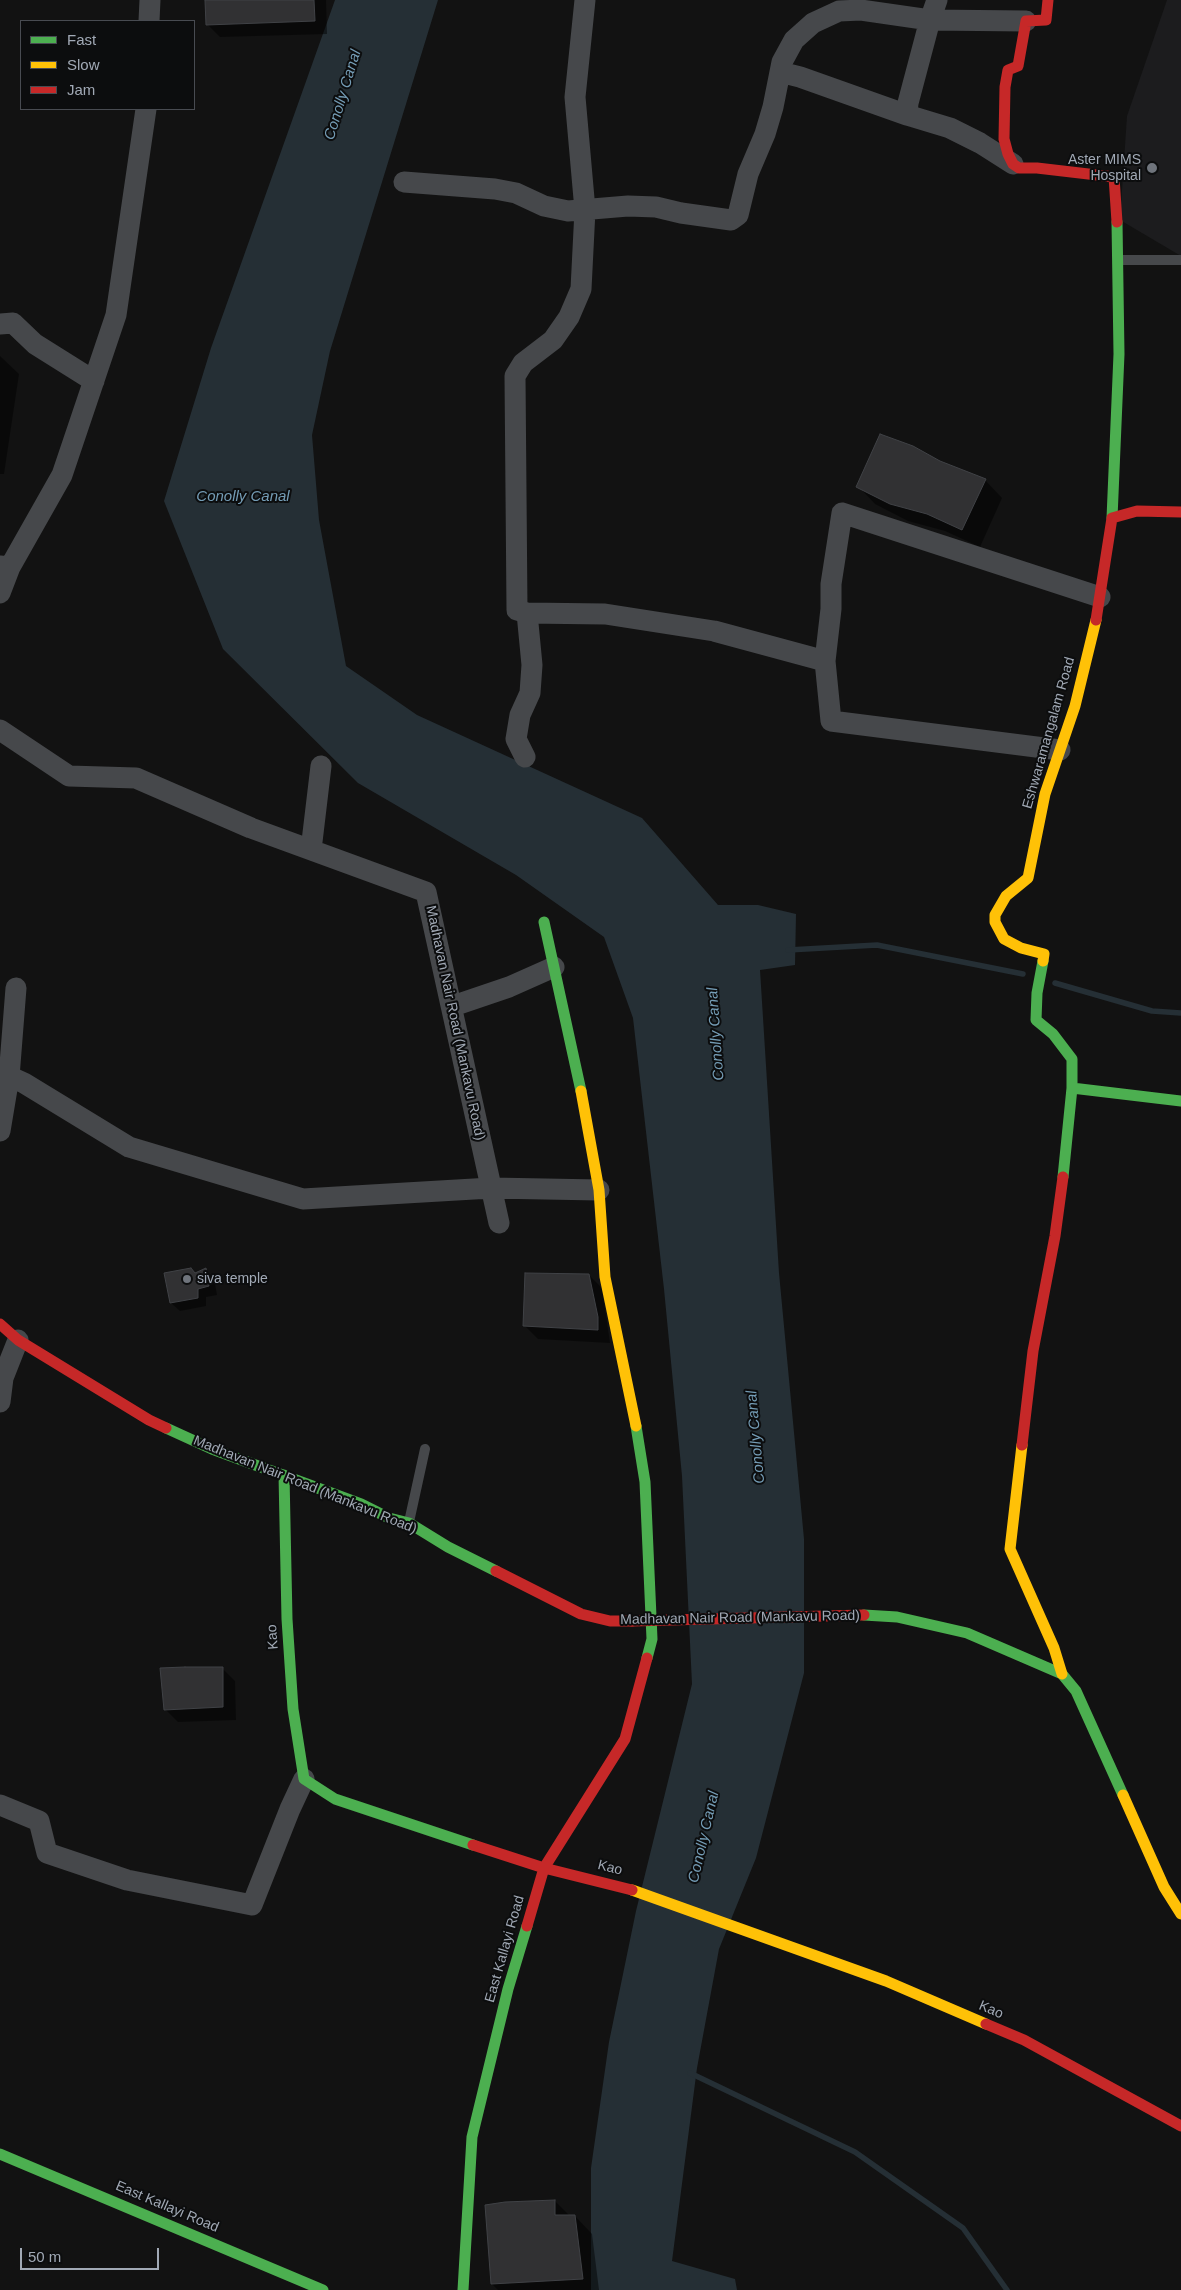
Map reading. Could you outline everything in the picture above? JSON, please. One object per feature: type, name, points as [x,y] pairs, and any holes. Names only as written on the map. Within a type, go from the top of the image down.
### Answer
[{"type":"street","points":[[149,20],[150,0]]},
{"type":"street","points":[[585,0],[575,98],[585,210],[580,289],[569,317],[553,340],[523,364],[515,376],[515,604],[517,610],[527,613],[605,614],[714,631],[825,661]]},
{"type":"street","points":[[907,115],[908,103],[937,0]]},
{"type":"street","points":[[404,182],[495,189],[516,193],[544,206],[568,210],[628,206],[656,207],[681,213],[731,220],[738,215],[748,174],[765,134],[773,107],[782,62],[794,40],[813,23],[839,11],[861,10],[930,20],[1046,20],[1048,0]]},
{"type":"street","points":[[1013,164],[1004,139],[1005,87],[1008,70],[1018,66],[1026,21]]},
{"type":"street","points":[[780,72],[800,77],[907,115],[950,128],[980,143],[1013,164]]},
{"type":"street","points":[[0,593],[5,566],[62,475],[116,315],[146,110]]},
{"type":"street","name":"Eshwaramangalam Road","points":[[1013,164],[1020,168],[1114,176],[1118,260],[1119,354],[1112,518],[1100,597],[1076,706],[1045,794],[1028,878],[1006,896],[999,905],[995,915],[995,922],[1004,939],[1021,948],[1044,954],[1037,993],[1036,1020],[1053,1034],[1072,1059],[1072,1088]]},
{"type":"street","points":[[0,324],[13,323],[35,344],[94,381]]},
{"type":"street","points":[[1112,518],[1137,512],[1181,512]]},
{"type":"street","points":[[1060,750],[831,721],[825,661],[831,609],[831,584],[842,513],[1100,597]]},
{"type":"street","points":[[526,757],[516,740],[520,715],[530,693],[532,665],[527,613]]},
{"type":"street","name":"Madhavan Nair Road (Mankavu Road)","points":[[0,730],[69,776],[136,778],[251,828],[426,892],[499,1223]]},
{"type":"street","points":[[311,850],[321,766]]},
{"type":"street","name":"East Kallayi Road","points":[[464,2290],[472,2137],[508,1989],[544,1868],[625,1740],[652,1639],[645,1482],[630,1393],[605,1277],[599,1190],[574,1053],[544,922]]},
{"type":"street","points":[[452,1006],[509,987],[554,967]]},
{"type":"street","points":[[0,1131],[16,988]]},
{"type":"street","points":[[5,1074],[24,1083],[128,1147],[303,1199],[491,1188],[599,1190]]},
{"type":"street","points":[[1062,1674],[1054,1648],[1010,1548],[1033,1351],[1060,1202],[1072,1088],[1181,1100]]},
{"type":"street","name":"Madhavan Nair Road (Mankavu Road)","points":[[0,1324],[18,1340],[149,1420],[212,1449],[361,1504],[389,1518],[409,1523],[448,1547],[581,1614],[610,1621],[864,1615],[897,1617],[967,1634],[1062,1674],[1076,1691],[1164,1887],[1181,1914]]},
{"type":"street","points":[[0,1402],[3,1378],[18,1340]]},
{"type":"street","name":"Kao","points":[[284,1475],[287,1619],[293,1710],[304,1779],[334,1799],[544,1868],[646,1893],[886,1981],[1024,2040],[1181,2126]]},
{"type":"street","points":[[0,1805],[39,1821],[46,1853],[127,1880],[252,1905],[304,1779]]},
{"type":"street","name":"East Kallayi Road","points":[[0,2154],[322,2290]]},
{"type":"lane","points":[[1118,260],[1181,260]]},
{"type":"lane","points":[[409,1523],[425,1449]]},
{"type":"shaded area","name":"Aster MIMS Hospital","points":[[1167,0],[1181,0],[1181,256],[1120,220],[1127,116]]},
{"type":"water","name":"Conolly Canal","points":[[335,0],[438,0],[330,351],[312,435],[319,520],[346,666],[417,715],[642,818],[718,905],[758,905],[796,914],[795,965],[760,970],[779,1273],[804,1539],[804,1673],[756,1858],[719,1949],[697,2068],[672,2261],[735,2279],[737,2290],[591,2290],[591,2168],[609,2042],[636,1911],[692,1684],[682,1476],[664,1289],[633,1018],[604,937],[516,875],[358,783],[223,649],[164,501],[211,348]]},
{"type":"building","points":[[205,0],[314,0],[315,21],[206,25]]},
{"type":"building","points":[[880,434],[913,446],[940,461],[986,479],[962,530],[927,514],[890,504],[856,487]]},
{"type":"building","name":"siva temple","points":[[191,1268],[195,1273],[206,1268],[209,1286],[198,1289],[198,1298],[170,1303],[164,1273]]},
{"type":"building","points":[[525,1273],[589,1274],[598,1317],[598,1330],[523,1326]]},
{"type":"building","points":[[223,1667],[223,1707],[164,1710],[160,1668]]},
{"type":"building","points":[[555,2200],[555,2215],[575,2215],[583,2279],[491,2284],[485,2205],[505,2202]]},
{"type":"waterway","points":[[788,950],[877,945],[1023,974]]},
{"type":"waterway","points":[[1055,983],[1152,1011],[1181,1013]]},
{"type":"waterway","points":[[690,2073],[855,2152],[963,2228],[1007,2290]]},
{"type":"traffic: fast","points":[[1112,518],[1119,354],[1117,222]]},
{"type":"traffic: fast","points":[[544,922],[581,1091]]},
{"type":"traffic: fast","points":[[1043,961],[1037,993],[1036,1020],[1053,1034],[1072,1059],[1072,1088],[1063,1177]]},
{"type":"traffic: fast","points":[[1072,1088],[1181,1101]]},
{"type":"traffic: fast","points":[[636,1426],[645,1482],[652,1639],[647,1658]]},
{"type":"traffic: fast","points":[[166,1428],[212,1449],[361,1504],[389,1518],[409,1523],[448,1547],[496,1571]]},
{"type":"traffic: fast","points":[[284,1475],[287,1619],[293,1709],[304,1779],[335,1799],[473,1845]]},
{"type":"traffic: fast","points":[[864,1615],[897,1617],[967,1633],[1062,1674],[1076,1691],[1123,1795]]},
{"type":"traffic: fast","points":[[463,2290],[472,2137],[508,1989],[527,1926]]},
{"type":"traffic: fast","points":[[0,2154],[323,2290]]},
{"type":"traffic: slow","points":[[1043,961],[1044,954],[1021,948],[1004,939],[995,922],[995,915],[1006,896],[1028,878],[1045,794],[1075,706],[1096,620]]},
{"type":"traffic: slow","points":[[581,1091],[599,1190],[605,1277],[636,1426]]},
{"type":"traffic: slow","points":[[1022,1445],[1010,1549],[1054,1648],[1062,1674]]},
{"type":"traffic: slow","points":[[1123,1795],[1164,1887],[1181,1914]]},
{"type":"traffic: slow","points":[[632,1890],[886,1981],[986,2024]]},
{"type":"traffic: jam","points":[[1048,0],[1046,20],[1026,21],[1018,66],[1008,70],[1005,87],[1004,139],[1008,154],[1013,164],[1019,168],[1037,168],[1114,177],[1117,222]]},
{"type":"traffic: jam","points":[[1096,620],[1112,518],[1137,511],[1181,512]]},
{"type":"traffic: jam","points":[[1022,1445],[1033,1351],[1055,1236],[1063,1177]]},
{"type":"traffic: jam","points":[[0,1324],[18,1340],[149,1420],[166,1428]]},
{"type":"traffic: jam","points":[[496,1571],[581,1614],[610,1621],[632,1621]]},
{"type":"traffic: jam","points":[[632,1621],[864,1615]]},
{"type":"traffic: jam","points":[[527,1926],[544,1868],[625,1739],[647,1658]]},
{"type":"traffic: jam","points":[[473,1845],[544,1868],[632,1890]]},
{"type":"traffic: jam","points":[[986,2024],[1024,2040],[1181,2126]]},
{"type":"place","name":"Aster MIMS Hospital","points":[[1152,168]]},
{"type":"place","name":"siva temple","points":[[187,1279]]}]
